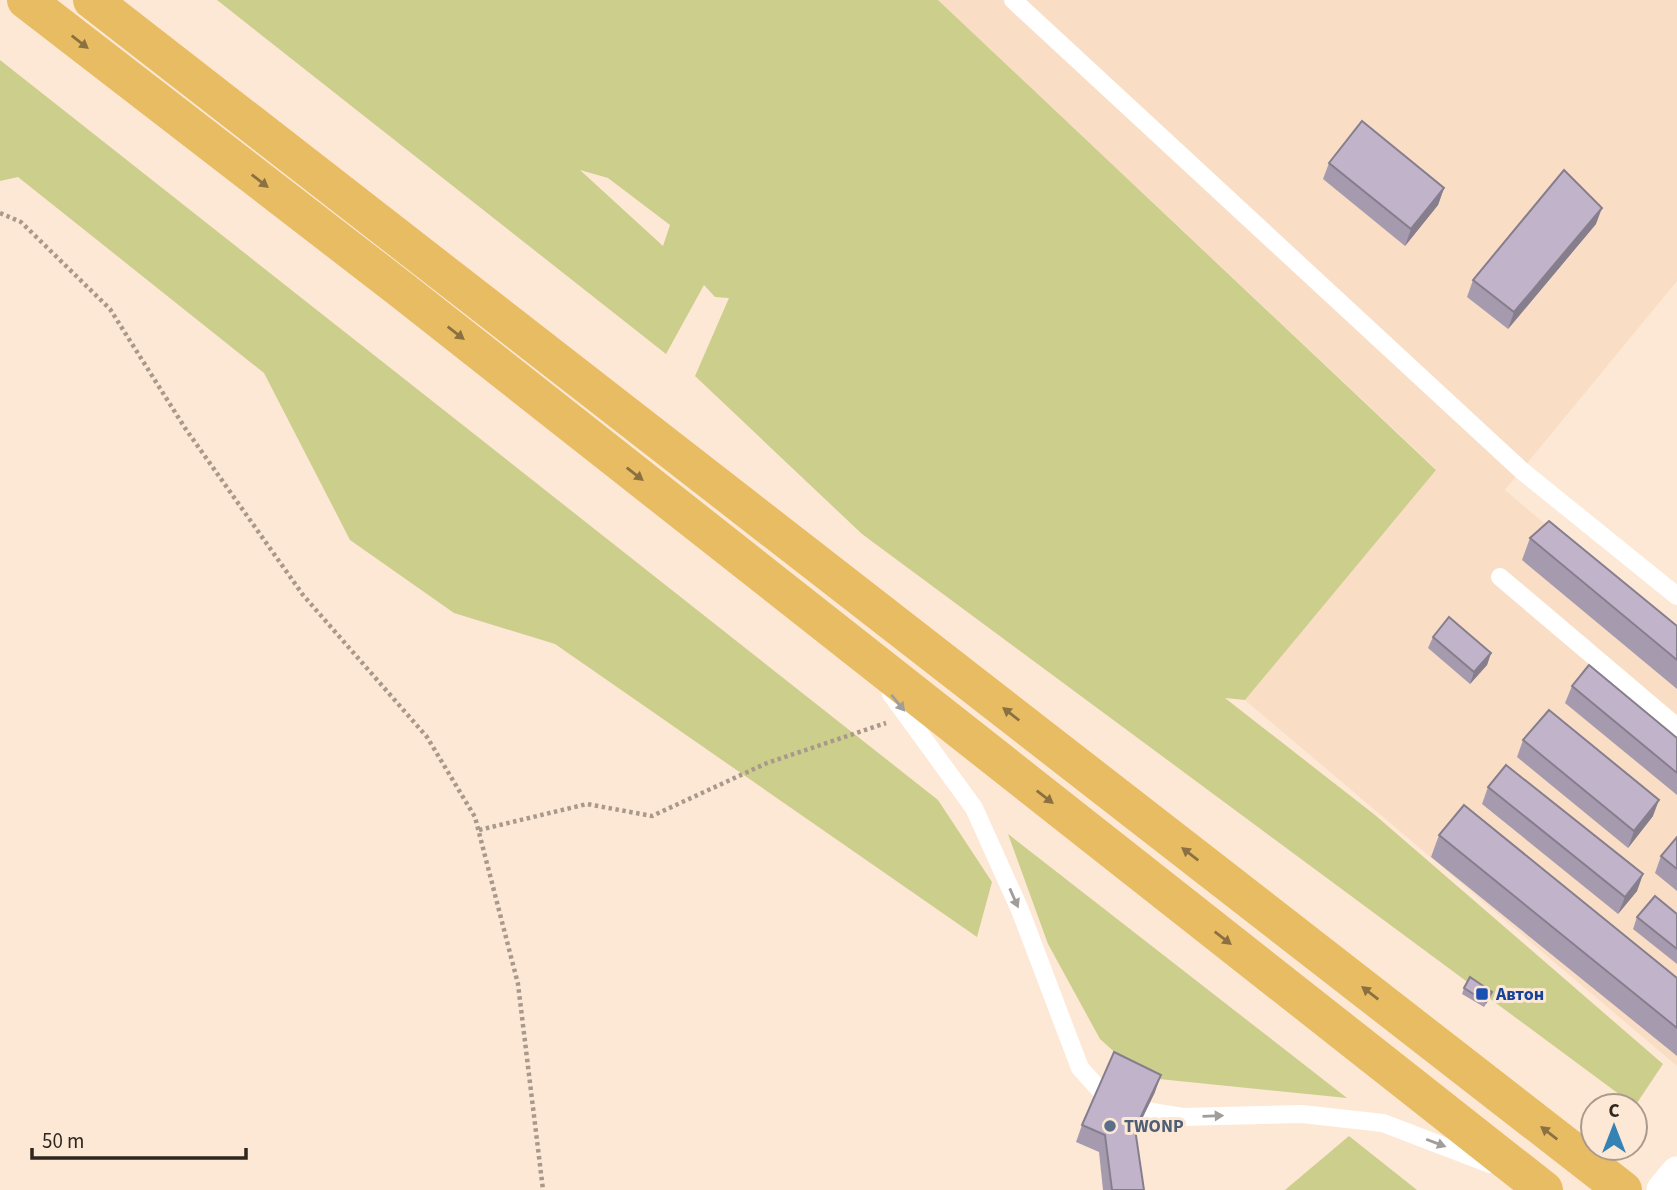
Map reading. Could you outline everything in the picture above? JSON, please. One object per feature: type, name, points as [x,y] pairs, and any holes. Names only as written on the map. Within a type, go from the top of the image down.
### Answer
[{"type":"highway","points":[[26,0],[403,291],[1538,1185]]},
{"type":"highway","points":[[92,0],[1623,1190]]},
{"type":"street","points":[[1663,1190],[1677,1173]]},
{"type":"lane","points":[[1013,0],[1521,470],[1677,596]]},
{"type":"lane","points":[[1500,577],[1677,727]]},
{"type":"lane","points":[[838,634],[908,716],[974,808],[1020,910],[1080,1068],[1099,1088]]},
{"type":"lane","points":[[1146,1111],[1182,1117],[1302,1114],[1383,1123],[1538,1185]]},
{"type":"path","points":[[0,213],[21,222],[110,309],[185,428],[303,595],[427,737],[475,817],[517,984],[543,1190]]},
{"type":"path","points":[[479,830],[587,804],[652,816],[767,763],[908,716]]},
{"type":"shaded area","points":[[938,0],[1677,0],[1677,281],[1505,490],[1677,636],[1677,1066],[1245,700],[1436,469]]},
{"type":"green space","points":[[217,0],[938,0],[1436,470],[1245,700],[1225,698],[1375,815],[1663,1064],[1644,1092],[1616,1092],[862,534],[695,376],[729,298],[715,297],[704,285],[666,354]],"holes":[[[580,170],[608,178],[670,225],[663,246]]]},
{"type":"green space","points":[[0,60],[938,800],[992,882],[977,937],[555,644],[454,613],[350,540],[264,373],[18,177],[0,181]]},
{"type":"green space","points":[[1008,834],[1347,1098],[1159,1079],[1121,1058],[1100,1039],[1048,944]]},
{"type":"green space","points":[[1349,1136],[1417,1190],[1285,1190]]},
{"type":"building","points":[[1362,121],[1444,188],[1411,229],[1329,163]]},
{"type":"building","points":[[1564,170],[1602,208],[1514,312],[1473,280]]},
{"type":"building","points":[[1549,521],[1677,626],[1677,660],[1530,538]]},
{"type":"building","points":[[1449,617],[1491,653],[1474,672],[1433,637]]},
{"type":"building","points":[[1589,665],[1677,738],[1677,773],[1572,686]]},
{"type":"building","points":[[1549,710],[1659,800],[1634,831],[1523,740]]},
{"type":"building","points":[[1506,765],[1643,874],[1625,897],[1488,787]]},
{"type":"building","points":[[1464,805],[1677,978],[1677,1028],[1439,835]]},
{"type":"building","points":[[1677,837],[1677,869],[1661,856]]},
{"type":"building","points":[[1655,896],[1677,914],[1677,949],[1637,917]]},
{"type":"building","points":[[1470,977],[1492,992],[1486,1002],[1464,988]]},
{"type":"building","name":"TWONP","points":[[1114,1052],[1161,1075],[1135,1129],[1144,1190],[1112,1190],[1105,1135],[1082,1125]]},
{"type":"place","name":"Автон","points":[[1482,994]]},
{"type":"place","name":"TWONP","points":[[1110,1126]]}]
